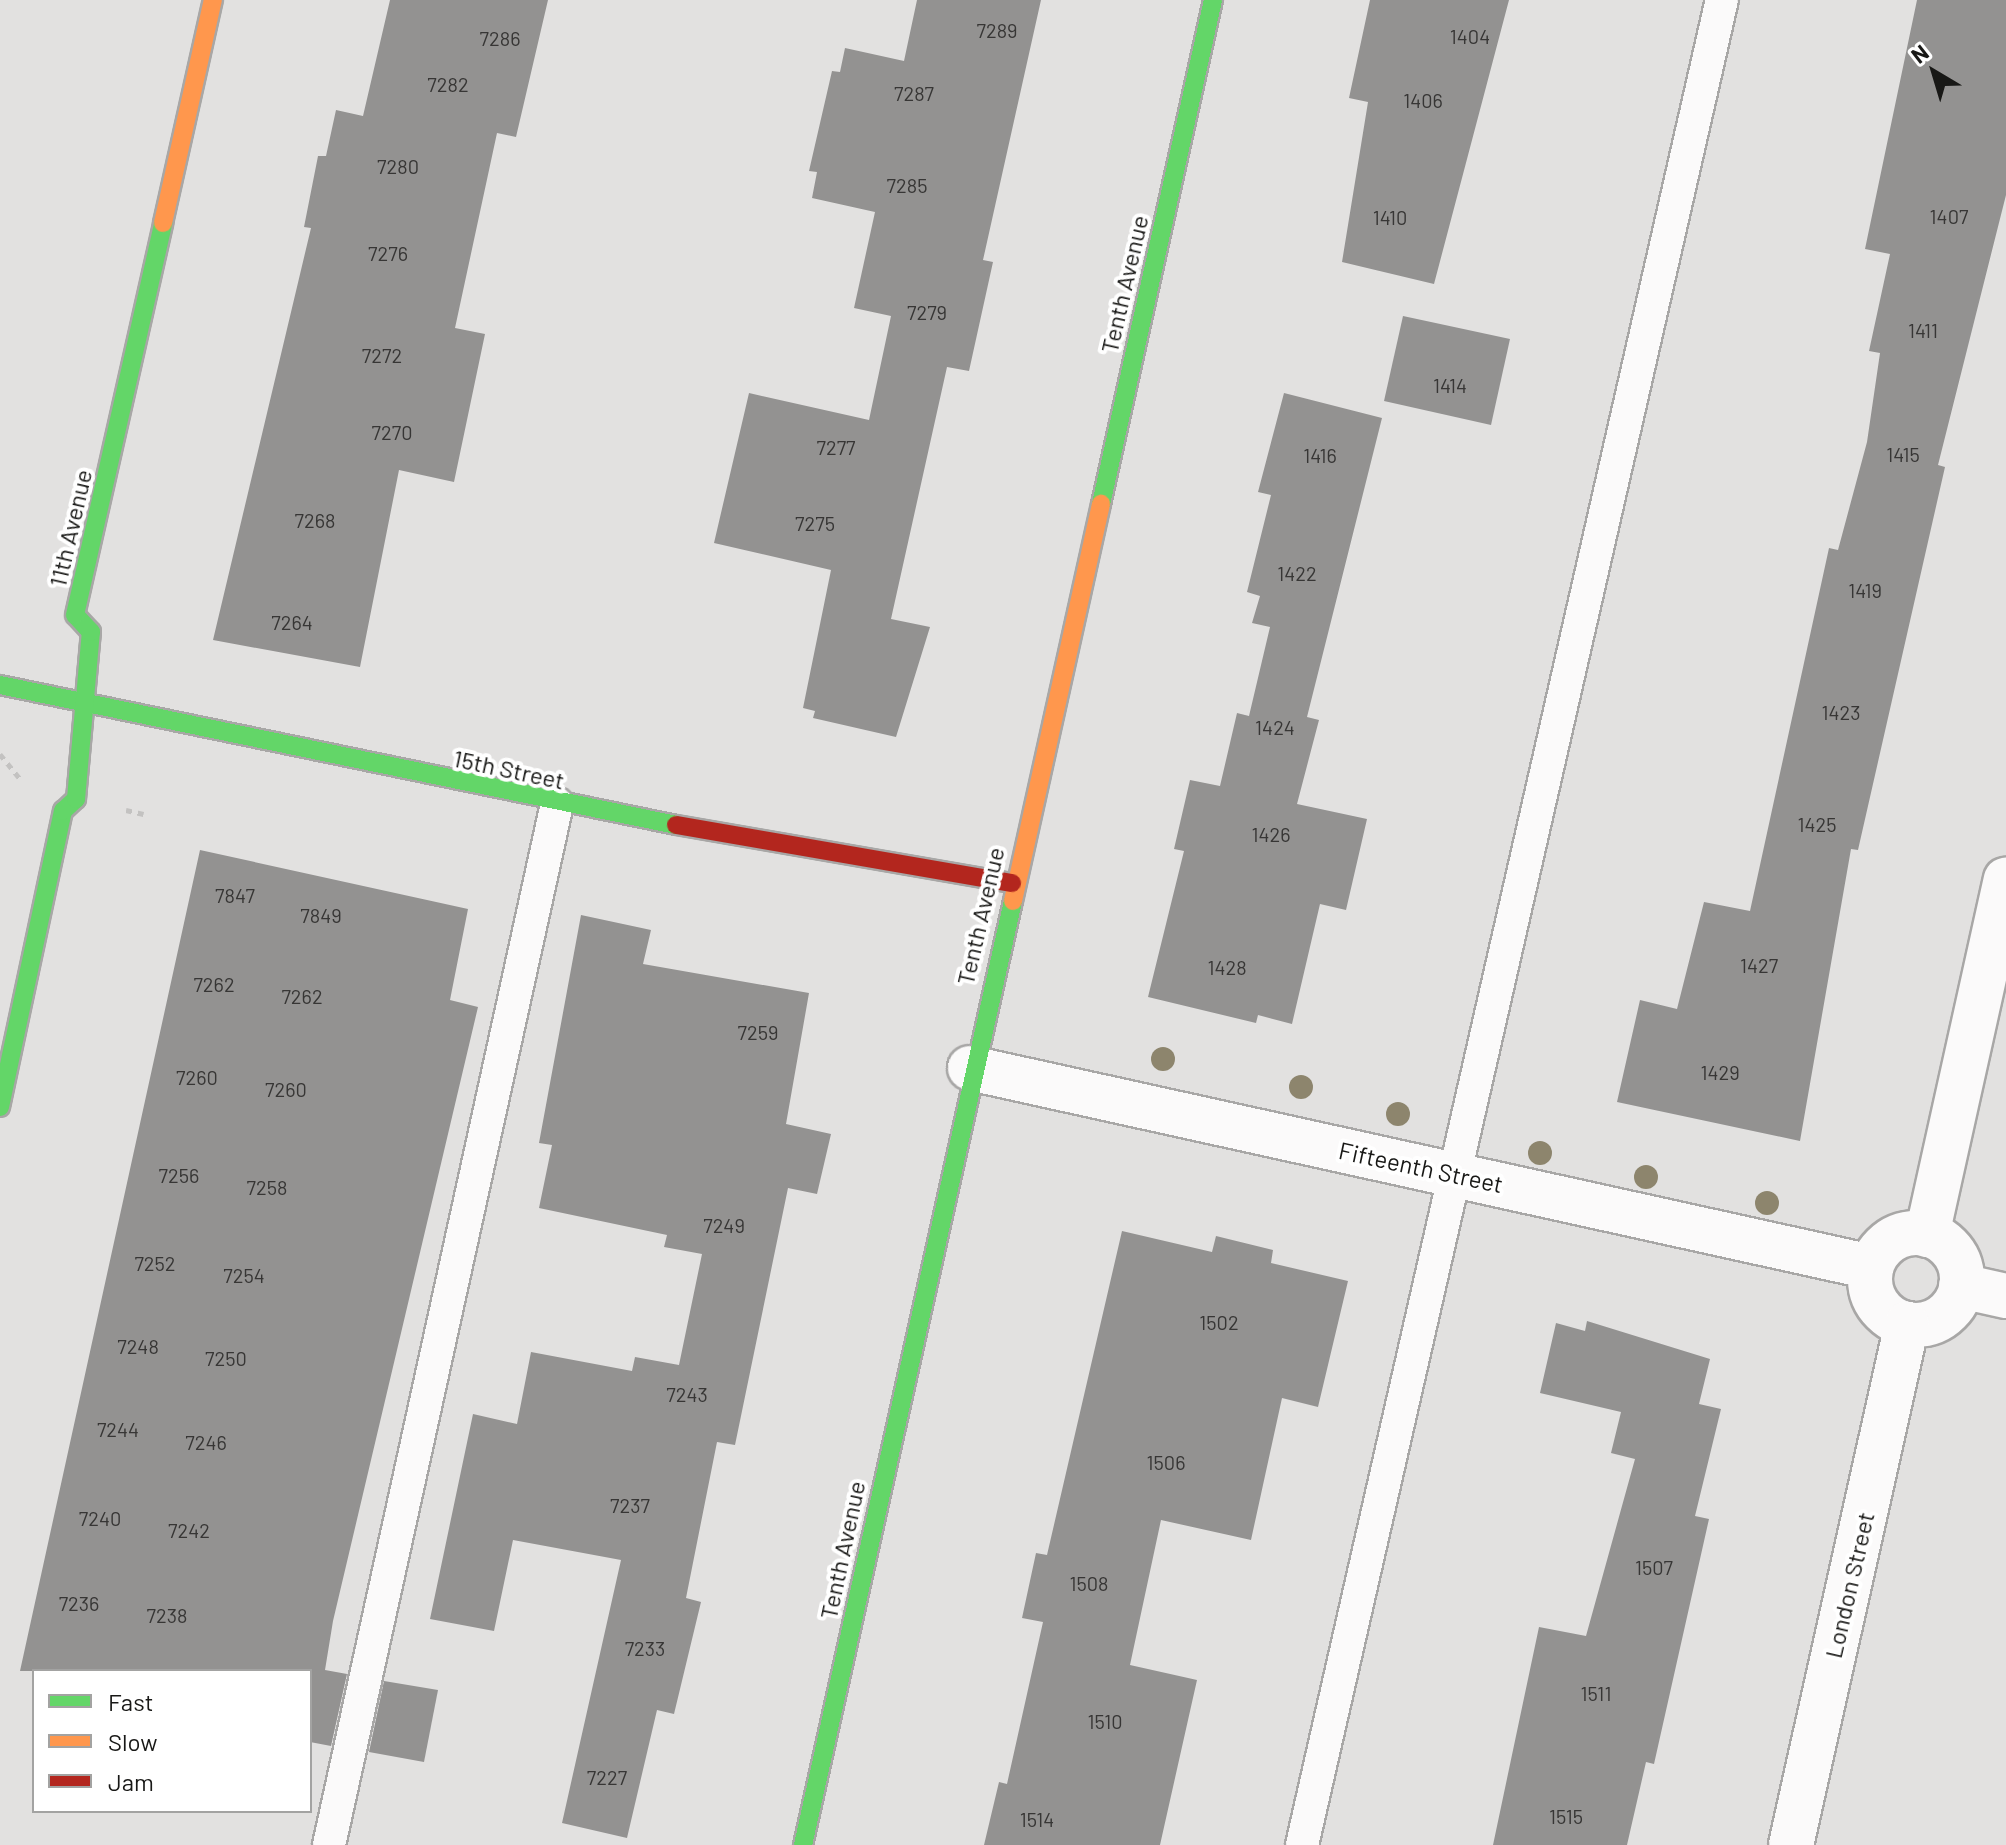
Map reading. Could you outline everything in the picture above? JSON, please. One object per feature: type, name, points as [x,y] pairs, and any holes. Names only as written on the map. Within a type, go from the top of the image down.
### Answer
[{"type":"street","name":"11th Avenue","points":[[0,1107],[63,811],[76,799],[91,632],[75,615],[213,0]]},
{"type":"street","name":"Tenth Avenue","points":[[803,1845],[970,1068],[1213,0]]},
{"type":"street","name":"15th Street","points":[[0,685],[87,701],[557,804],[1012,883]]},
{"type":"street","points":[[1927,1235],[2006,880]]},
{"type":"street","name":"Fifteenth Street","points":[[970,1068],[1871,1267]]},
{"type":"street","points":[[1927,1235],[1950,1248],[1961,1286],[1948,1312],[1907,1324],[1873,1297],[1871,1267],[1887,1243],[1927,1235]]},
{"type":"street","points":[[1961,1286],[2006,1296]]},
{"type":"street","name":"London Street","points":[[1791,1845],[1907,1324]]},
{"type":"lane","points":[[1302,1845],[1722,0]]},
{"type":"lane","points":[[329,1845],[557,804]]},
{"type":"path","points":[[0,754],[27,788]]},
{"type":"building","points":[[390,0],[548,0],[516,137],[497,133],[455,328],[485,334],[454,482],[399,470],[360,667],[213,640],[311,228],[304,227],[318,156],[326,156],[336,110],[363,116]]},
{"type":"building","points":[[917,0],[1041,0],[983,260],[993,262],[969,371],[947,367],[891,619],[930,627],[896,737],[813,718],[815,711],[803,708],[831,570],[714,543],[749,393],[869,420],[891,316],[854,308],[875,212],[812,198],[817,172],[809,171],[832,71],[840,72],[845,48],[904,61]]},
{"type":"building","points":[[1370,0],[1509,0],[1434,284],[1342,262],[1368,102],[1349,98]]},
{"type":"building","points":[[1917,0],[2006,0],[2006,195],[1938,465],[1945,467],[1858,850],[1851,849],[1800,1141],[1617,1102],[1640,1000],[1677,1009],[1704,902],[1750,911],[1829,548],[1838,550],[1867,442],[1880,353],[1869,351],[1890,254],[1865,249]]},
{"type":"building","points":[[1403,316],[1510,339],[1491,425],[1384,401]]},
{"type":"building","points":[[1284,393],[1382,418],[1307,717],[1319,720],[1297,804],[1367,819],[1346,910],[1320,904],[1292,1024],[1258,1015],[1256,1023],[1148,997],[1184,851],[1174,849],[1190,780],[1220,786],[1237,713],[1249,716],[1270,627],[1252,623],[1260,596],[1247,592],[1271,495],[1258,492]]},
{"type":"building","points":[[200,850],[468,909],[450,1000],[478,1007],[333,1621],[325,1670],[347,1674],[331,1746],[312,1742],[312,1669],[20,1671]]},
{"type":"building","points":[[581,915],[651,930],[643,964],[809,993],[786,1124],[831,1134],[817,1194],[788,1188],[735,1445],[717,1442],[686,1598],[701,1602],[674,1714],[657,1710],[627,1838],[562,1823],[621,1560],[513,1540],[494,1631],[430,1619],[473,1414],[517,1424],[531,1352],[632,1371],[635,1357],[679,1365],[702,1254],[664,1247],[667,1235],[539,1208],[552,1145],[539,1143]]},
{"type":"building","points":[[1122,1231],[1212,1252],[1216,1236],[1273,1250],[1271,1263],[1348,1281],[1318,1407],[1282,1398],[1251,1540],[1161,1520],[1130,1665],[1197,1680],[1160,1845],[984,1845],[999,1782],[1007,1784],[1043,1622],[1022,1618],[1036,1553],[1047,1555]]},
{"type":"building","points":[[1587,1321],[1710,1359],[1699,1404],[1721,1409],[1695,1516],[1709,1519],[1654,1764],[1646,1762],[1627,1845],[1493,1845],[1539,1627],[1586,1636],[1635,1459],[1611,1453],[1621,1412],[1540,1393],[1556,1323],[1585,1331]]},
{"type":"building","points":[[384,1681],[438,1690],[424,1762],[369,1752]]},
{"type":"traffic: fast","points":[[1101,504],[1213,0]]},
{"type":"traffic: fast","points":[[0,1107],[63,811],[76,799],[91,632],[75,615],[163,223]]},
{"type":"traffic: fast","points":[[0,685],[676,825]]},
{"type":"traffic: fast","points":[[803,1845],[1013,901]]},
{"type":"traffic: slow","points":[[163,223],[213,0]]},
{"type":"traffic: slow","points":[[1013,901],[1101,504]]},
{"type":"traffic: jam","points":[[676,825],[1012,883]]}]
